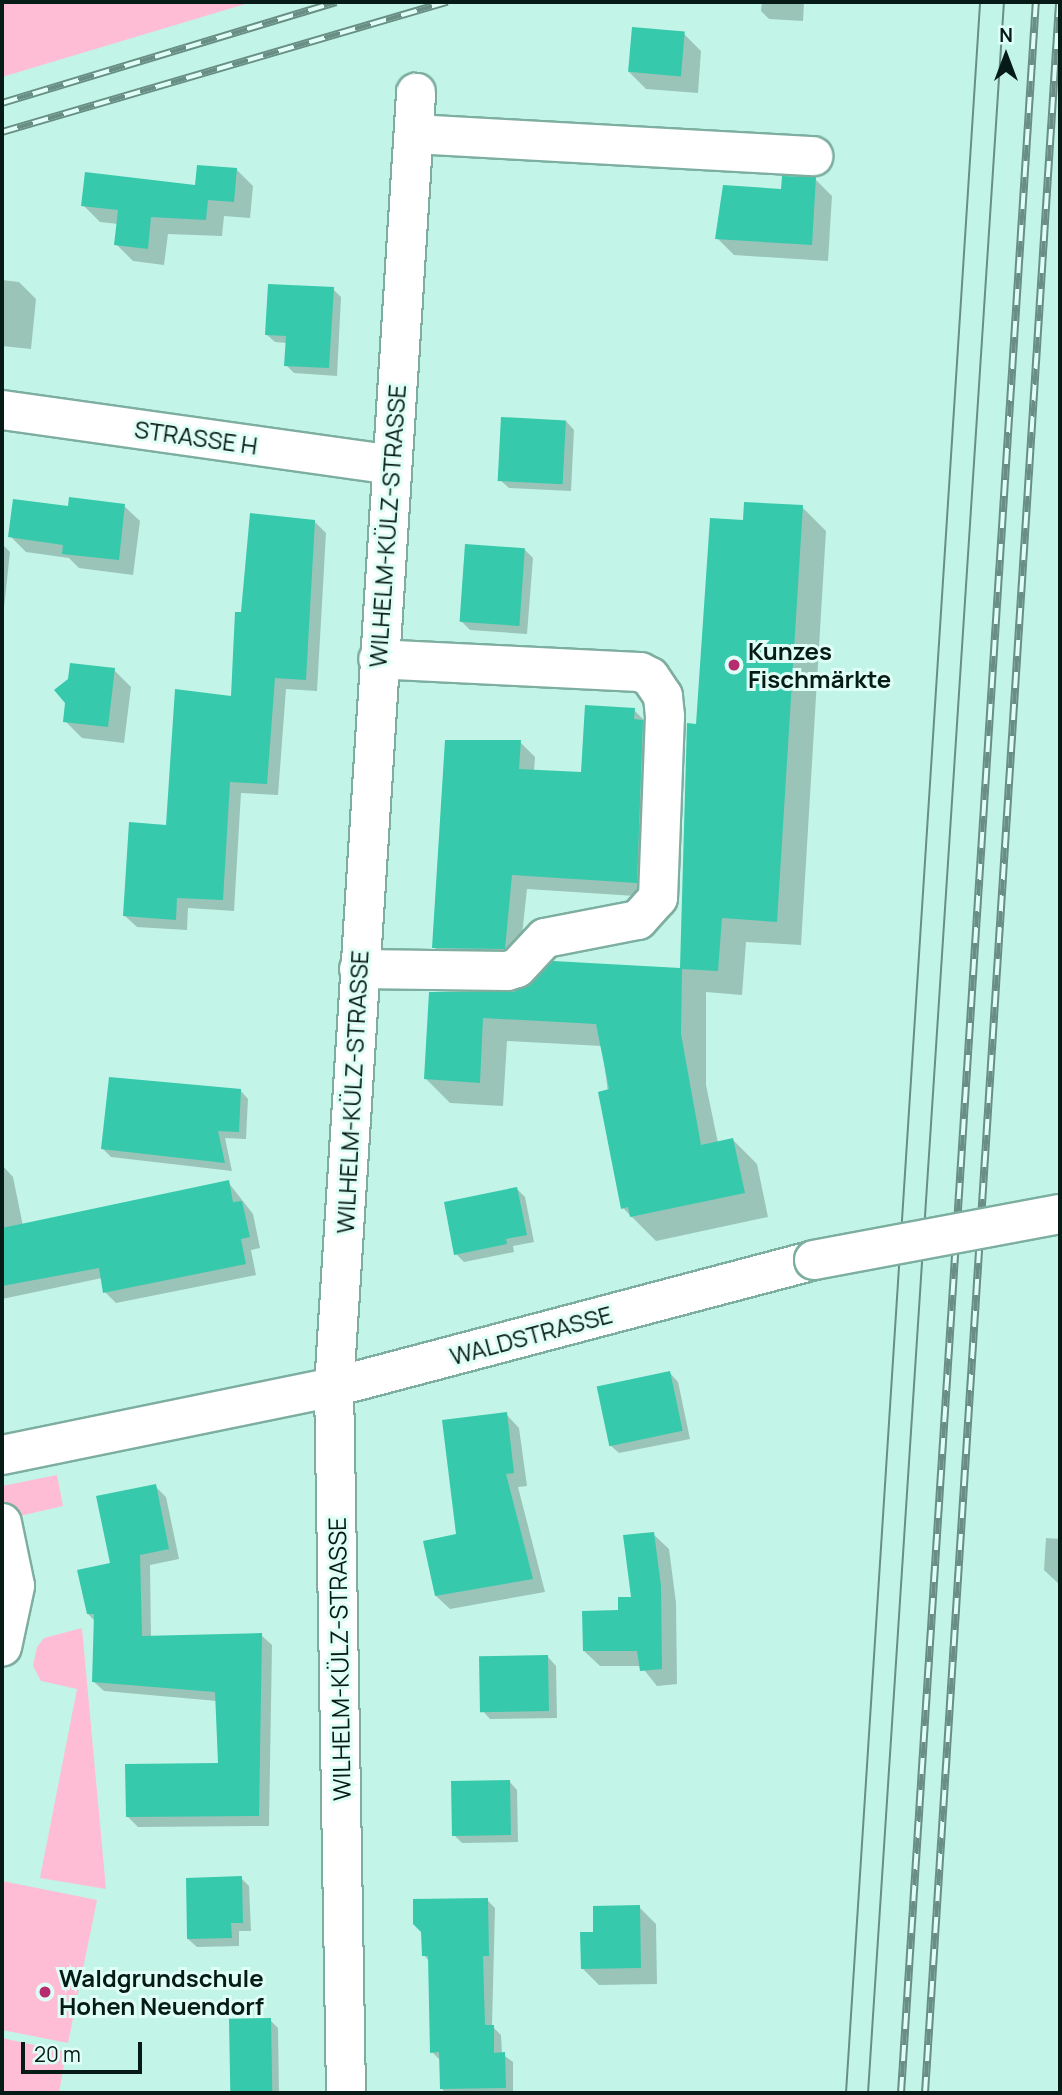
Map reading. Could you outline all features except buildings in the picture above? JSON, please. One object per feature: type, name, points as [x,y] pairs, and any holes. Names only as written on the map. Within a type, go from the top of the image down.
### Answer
[{"type":"street","name":"WILHELM-KÜLZ-STRASSE","points":[[346,2093],[334,1387],[378,659],[416,93]]},
{"type":"street","points":[[415,134],[813,156]]},
{"type":"street","name":"STRASSE H","points":[[2,410],[391,465]]},
{"type":"street","points":[[359,969],[507,971],[517,968],[545,938],[638,920],[659,898],[665,716],[663,696],[650,677],[640,672],[378,659]]},
{"type":"street","name":"WALDSTRASSE","points":[[2,1455],[334,1387],[814,1260],[1060,1214]]},
{"type":"street","points":[[2,1523],[15,1586],[2,1647]]},
{"type":"shaded area","points":[[2,2],[252,2],[2,77]]},
{"type":"shaded area","points":[[57,1475],[63,1506],[2,1520],[2,1486]]},
{"type":"shaded area","points":[[82,1628],[106,1889],[40,1878],[77,1689],[41,1681],[33,1666],[37,1647],[44,1638]]},
{"type":"shaded area","name":"Waldgrundschule Hohen Neuendorf","points":[[2,1881],[97,1900],[68,2043],[2,2030]]},
{"type":"shaded area","points":[[2,2038],[66,2052],[59,2093],[2,2093]]},
{"type":"tram line","points":[[846,2093],[980,2]]},
{"type":"tram line","points":[[868,2093],[1004,2]]},
{"type":"railway","points":[[2,103],[336,2]]},
{"type":"railway","points":[[2,132],[447,2]]},
{"type":"railway","points":[[901,2093],[1036,2]]},
{"type":"railway","points":[[925,2093],[1059,2]]},
{"type":"place","name":"Kunzes Fischmärkte","points":[[734,665]]},
{"type":"place","name":"Waldgrundschule Hohen Neuendorf","points":[[45,1992]]}]
